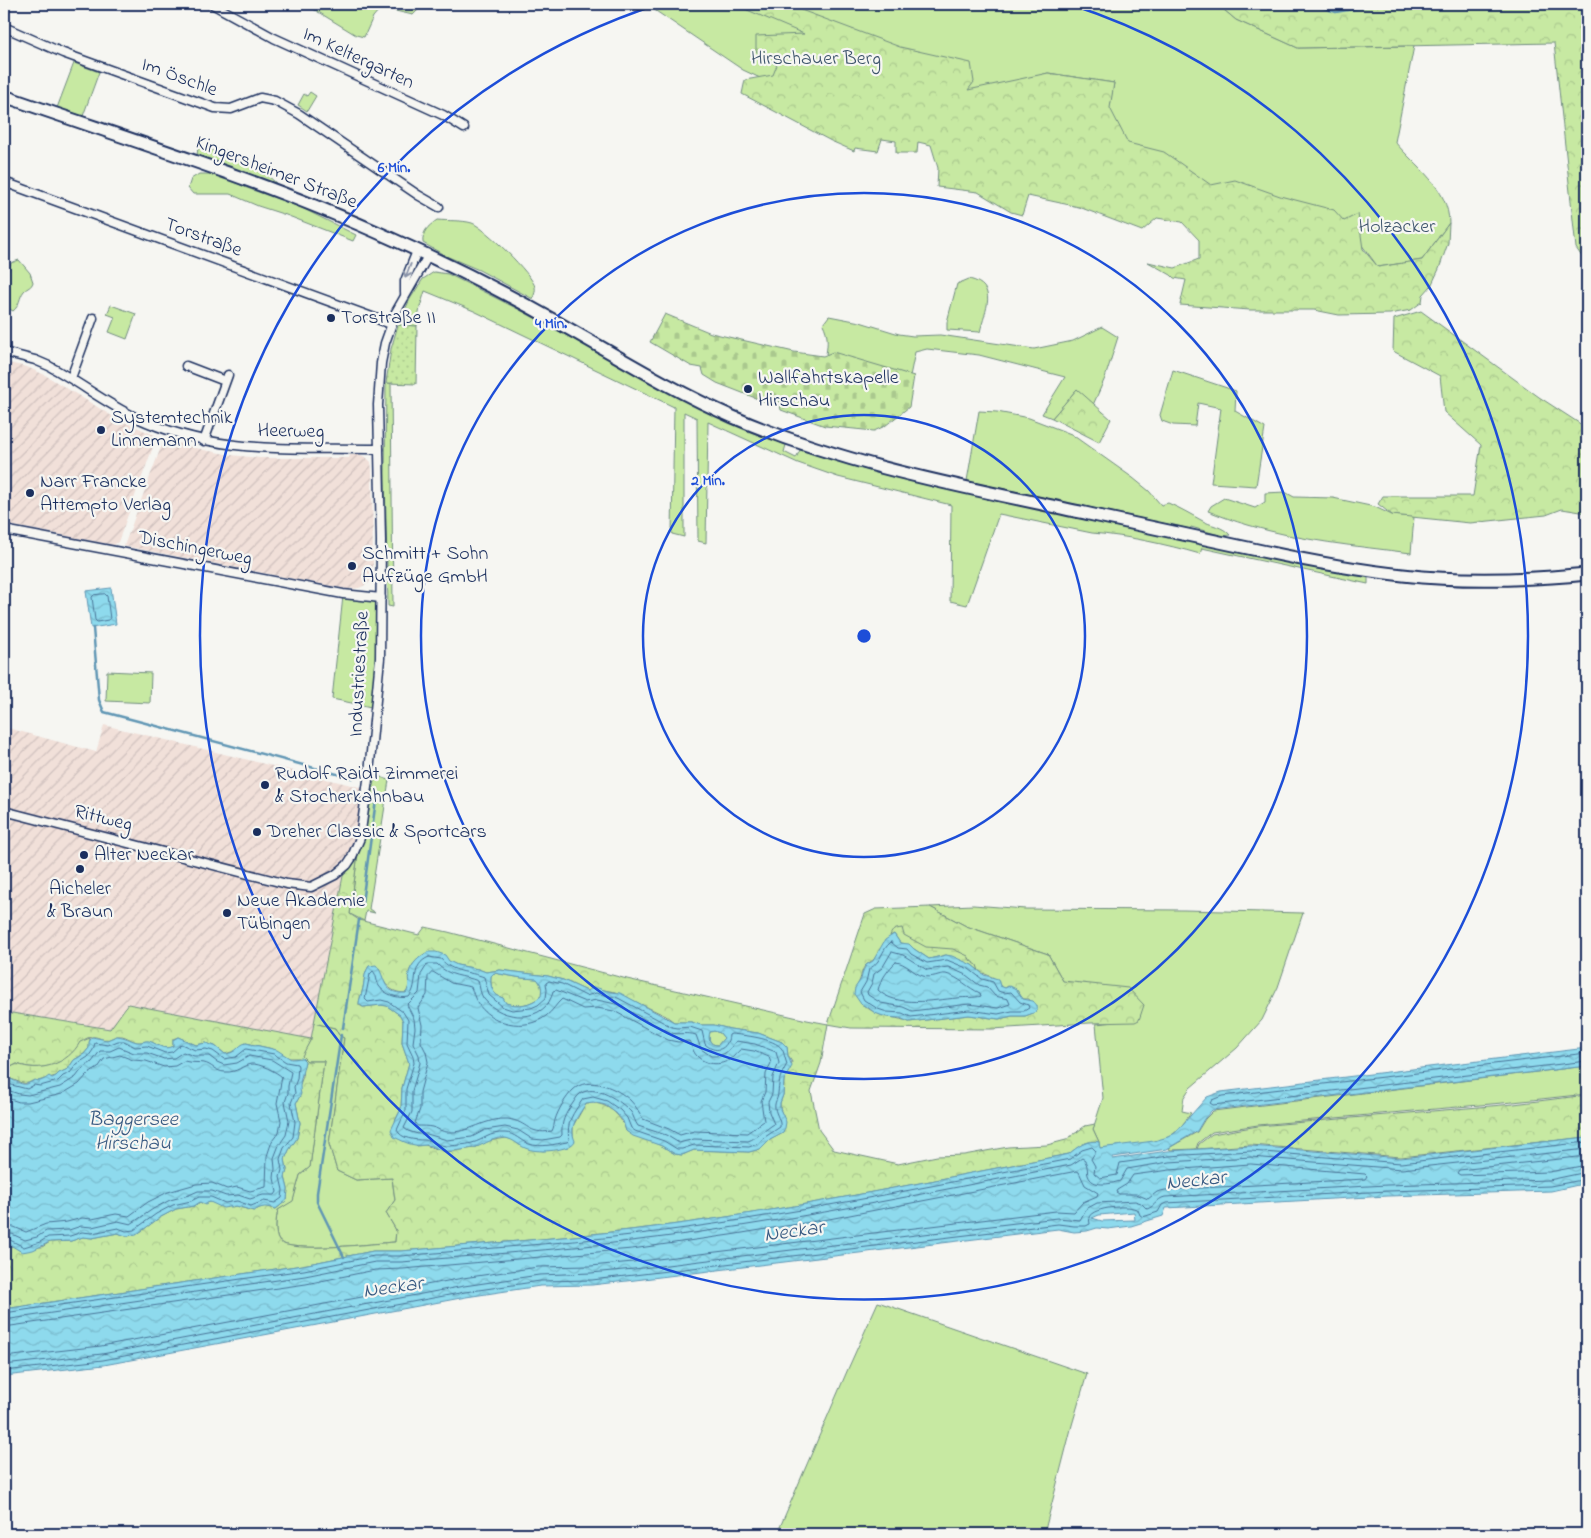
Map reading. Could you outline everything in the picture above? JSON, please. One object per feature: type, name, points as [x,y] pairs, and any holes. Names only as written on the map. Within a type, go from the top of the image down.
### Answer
[{"type":"main road","name":"Kingersheimer Straße","points":[[4,96],[251,182],[331,212],[422,253],[527,305],[656,379],[732,417],[814,448],[904,473],[1232,545],[1364,570],[1420,577],[1470,579],[1538,578],[1587,574]]},
{"type":"street","name":"Im Keltergarten","points":[[212,4],[274,38],[443,115],[464,128]]},
{"type":"street","name":"Im Öschle","points":[[4,28],[63,53],[215,108],[230,109],[260,98],[276,101],[299,114],[438,207]]},
{"type":"street","name":"Torstraße","points":[[4,182],[391,324]]},
{"type":"street","name":"Industriestraße","points":[[405,293],[404,281],[422,253]]},
{"type":"street","name":"Industriestraße","points":[[312,887],[343,869],[351,858],[360,838],[369,773],[380,658],[379,374],[382,353],[391,324],[405,293],[413,284],[422,253]]},
{"type":"street","points":[[71,378],[93,318]]},
{"type":"street","name":"Heerweg","points":[[4,352],[35,360],[71,378],[134,416],[162,428],[204,441],[268,448],[379,449]]},
{"type":"street","points":[[186,366],[227,378],[204,441]]},
{"type":"street","name":"Dischingerweg","points":[[4,530],[343,594],[381,598]]},
{"type":"street","name":"Rittweg","points":[[4,811],[221,866],[276,882],[312,887]]},
{"type":"shaded area","points":[[4,362],[27,367],[45,375],[112,416],[154,435],[156,439],[118,542],[114,545],[4,524]]},
{"type":"shaded area","points":[[164,439],[204,450],[260,458],[349,458],[350,455],[361,455],[367,458],[371,462],[372,470],[373,570],[369,583],[359,588],[347,589],[124,546]]},
{"type":"shaded area","points":[[104,725],[368,789],[359,838],[345,865],[311,1039],[128,1004],[111,1029],[12,1013],[4,1025],[4,727],[96,752]]},
{"type":"green space","points":[[305,4],[423,5],[413,15],[391,10],[379,10],[373,17],[364,37],[356,35]]},
{"type":"green space","points":[[629,4],[1217,4],[1236,20],[1298,48],[1414,46],[1395,142],[1430,179],[1444,199],[1448,210],[1449,223],[1422,260],[1378,267],[1344,221],[1289,213],[805,99],[743,70],[650,7]],"holes":[[[1048,73],[1114,83],[1111,98],[1037,76]]]},
{"type":"green space","name":"Hirschauer Berg","points":[[733,4],[785,4],[900,47],[971,63],[974,82],[968,90],[1048,73],[1114,83],[1110,108],[1128,143],[1164,152],[1211,185],[1235,180],[1280,196],[1334,210],[1344,221],[1358,214],[1363,249],[1378,267],[1422,260],[1449,223],[1448,243],[1439,269],[1431,286],[1423,295],[1422,302],[1411,310],[1390,314],[1339,315],[1314,310],[1250,310],[1180,305],[1186,280],[1174,278],[1148,262],[1175,268],[1199,259],[1199,240],[1182,222],[1157,218],[1142,231],[1079,207],[1028,196],[1022,215],[1011,212],[978,192],[937,187],[938,168],[931,145],[918,142],[917,153],[896,153],[896,141],[882,139],[878,151],[855,148],[854,151],[831,141],[742,94],[745,80],[773,75],[777,65],[756,51],[756,36],[804,34]]},
{"type":"green space","points":[[1217,4],[1587,4],[1587,264],[1576,248],[1554,43],[1298,48],[1236,20]]},
{"type":"green space","points":[[74,63],[99,72],[83,116],[57,108]]},
{"type":"green space","points":[[310,92],[316,96],[307,111],[298,105],[304,94],[307,96]]},
{"type":"green space","points":[[198,148],[216,151],[221,148],[241,162],[253,163],[280,187],[205,161],[197,155]]},
{"type":"green space","points":[[199,174],[211,174],[233,181],[300,207],[356,235],[353,241],[230,194],[193,194],[188,188],[191,179]]},
{"type":"green space","points":[[437,220],[472,223],[487,233],[526,272],[535,288],[533,299],[423,243],[423,236],[426,230]]},
{"type":"green space","points":[[19,260],[30,273],[33,282],[24,291],[17,307],[13,311],[6,307],[7,297],[4,289],[8,287],[8,273],[11,263]]},
{"type":"green space","points":[[434,272],[448,274],[518,309],[719,417],[786,445],[784,452],[796,458],[800,450],[877,473],[1368,576],[1368,584],[1202,548],[1200,554],[1146,541],[1092,533],[999,514],[967,605],[950,601],[951,505],[838,477],[798,463],[708,422],[706,543],[698,541],[697,418],[684,412],[684,537],[672,534],[674,407],[474,311],[425,291],[417,326],[398,325],[410,299],[423,279]]},
{"type":"green space","points":[[969,279],[978,282],[987,293],[987,307],[980,332],[947,330],[947,322],[957,284]]},
{"type":"green space","points":[[111,305],[136,314],[127,339],[109,332],[115,317],[107,314]]},
{"type":"green space","points":[[1421,311],[1539,397],[1582,425],[1587,426],[1587,513],[1562,509],[1546,515],[1470,523],[1392,515],[1378,504],[1383,496],[1473,496],[1481,445],[1444,412],[1440,376],[1393,351],[1394,319]]},
{"type":"green space","points":[[665,314],[711,333],[794,352],[823,356],[833,352],[914,376],[909,407],[885,426],[874,431],[825,426],[781,410],[779,401],[763,401],[717,383],[704,375],[702,368],[691,366],[650,342]]},
{"type":"green space","points":[[829,316],[860,322],[899,334],[913,336],[940,335],[1034,349],[1073,341],[1102,327],[1118,337],[1105,378],[1093,405],[1077,389],[1052,418],[1042,414],[1065,377],[979,355],[927,349],[915,352],[909,381],[826,354],[827,339],[823,324]]},
{"type":"green space","points":[[398,325],[417,326],[416,384],[386,383],[391,349]]},
{"type":"green space","points":[[1173,370],[1236,391],[1235,411],[1265,428],[1256,486],[1211,483],[1221,408],[1198,403],[1195,426],[1173,425],[1162,421],[1160,415]]},
{"type":"green space","points":[[386,383],[391,383],[393,607],[388,606],[385,475]]},
{"type":"green space","points":[[1077,389],[1111,419],[1099,442],[1052,418]]},
{"type":"green space","points":[[979,411],[997,412],[1029,418],[1071,434],[1133,478],[1149,491],[1161,505],[1168,503],[1224,530],[1230,535],[1223,536],[1191,527],[1190,529],[967,481]]},
{"type":"green space","points":[[1285,492],[1294,497],[1333,498],[1375,507],[1392,515],[1414,517],[1411,553],[1329,542],[1268,531],[1208,511],[1211,506],[1224,498],[1255,508],[1265,502],[1265,493]]},
{"type":"green space","points":[[343,596],[380,603],[376,708],[332,699]]},
{"type":"green space","points":[[107,671],[151,673],[150,703],[106,701]]},
{"type":"green space","points":[[375,775],[389,780],[369,909],[375,913],[366,911],[364,921],[350,914],[358,853],[364,840]]},
{"type":"green space","points":[[358,853],[350,914],[359,920],[419,935],[425,927],[448,932],[627,979],[828,1024],[821,1063],[811,1091],[819,1130],[834,1150],[898,1164],[937,1156],[964,1155],[1008,1147],[1047,1145],[1066,1140],[1085,1126],[1095,1124],[1093,1129],[1099,1142],[1095,1141],[1079,1146],[1069,1154],[740,1215],[573,1236],[401,1251],[373,1251],[303,1265],[4,1309],[4,1246],[42,1247],[50,1242],[71,1241],[83,1237],[92,1238],[118,1233],[126,1236],[136,1235],[159,1218],[176,1209],[194,1206],[200,1202],[203,1204],[210,1202],[232,1207],[236,1206],[253,1211],[264,1206],[276,1209],[287,1200],[288,1189],[285,1177],[287,1170],[285,1159],[297,1138],[300,1123],[296,1103],[300,1096],[299,1087],[305,1062],[299,1058],[288,1058],[273,1049],[246,1043],[238,1050],[225,1054],[215,1046],[206,1043],[196,1045],[178,1037],[173,1039],[173,1046],[167,1048],[149,1041],[136,1042],[125,1037],[115,1036],[107,1040],[94,1037],[87,1038],[65,1059],[50,1066],[34,1067],[17,1064],[7,1069],[4,1068],[4,1025],[12,1013],[110,1029],[128,1004],[311,1039],[302,1056],[307,1061],[324,1061],[310,1167],[300,1175],[293,1201],[278,1210],[277,1238],[286,1245],[299,1247],[334,1247],[395,1242],[396,1230],[386,1213],[395,1200],[392,1178],[356,1180],[337,1171],[329,1144],[344,1038],[339,1035],[335,1028],[314,1023],[343,876],[353,865]],"holes":[[[428,952],[457,965],[486,972],[500,970],[548,976],[563,980],[587,991],[593,988],[615,992],[666,1016],[674,1022],[714,1025],[758,1033],[782,1042],[787,1047],[788,1056],[792,1062],[784,1080],[783,1095],[780,1103],[783,1116],[783,1133],[768,1141],[760,1149],[749,1152],[694,1150],[682,1155],[675,1154],[662,1146],[626,1131],[620,1119],[606,1106],[586,1103],[573,1126],[573,1137],[568,1147],[543,1151],[519,1145],[513,1140],[506,1138],[488,1141],[475,1148],[446,1152],[425,1145],[417,1146],[395,1121],[401,1109],[402,1088],[409,1063],[402,1043],[403,1021],[400,1015],[387,1006],[363,1007],[359,1003],[369,966],[379,968],[385,983],[391,989],[400,993],[406,993],[412,966]]]},
{"type":"green space","points":[[973,905],[1025,909],[1303,913],[1278,987],[1262,1020],[1237,1048],[1190,1088],[1184,1097],[1182,1111],[1191,1113],[1180,1127],[1173,1134],[1158,1141],[1138,1145],[1099,1148],[1099,1142],[1093,1129],[1103,1098],[1096,1024],[1115,1022],[1063,981],[1048,954],[966,926],[930,907]]},
{"type":"green space","points":[[930,907],[966,926],[1048,954],[1063,981],[1128,988],[1144,1005],[1139,1020],[1135,1022],[992,1029],[851,1028],[828,1024],[865,914],[876,909]],"holes":[[[877,955],[979,971],[994,978],[1000,986],[1016,989],[1023,999],[1029,999],[1036,1012],[1025,1016],[999,1019],[969,1015],[909,1022],[880,1015],[861,1004],[855,988],[865,966]]]},
{"type":"green space","points":[[902,928],[904,935],[926,947],[953,949],[968,956],[977,965],[979,971],[972,965],[946,955],[929,959],[911,946],[900,943],[894,934],[890,936],[896,929]]},
{"type":"green space","points":[[494,973],[537,979],[541,987],[541,996],[524,1004],[505,1003],[503,998],[496,995],[493,990],[491,976]]},
{"type":"green space","points":[[314,1023],[335,1028],[339,1035],[344,1038],[329,1144],[337,1171],[356,1180],[392,1178],[395,1200],[386,1213],[396,1230],[395,1242],[334,1247],[299,1247],[286,1245],[277,1238],[278,1210],[293,1200],[300,1175],[310,1167],[324,1061],[306,1061],[301,1056],[311,1039]]},
{"type":"green space","points":[[710,1032],[720,1033],[724,1038],[718,1045],[711,1043],[709,1039]]},
{"type":"green space","points":[[90,1038],[89,1048],[84,1054],[74,1060],[68,1069],[56,1076],[28,1083],[4,1078],[4,1068],[7,1069],[17,1064],[26,1067],[53,1065],[68,1056],[80,1042]]},
{"type":"green space","points":[[1587,1066],[1587,1094],[1258,1125],[1212,1132],[1198,1143],[1196,1149],[1170,1150],[1169,1148],[1197,1132],[1205,1119],[1213,1111]]},
{"type":"green space","points":[[1587,1095],[1587,1137],[1401,1157],[1251,1145],[1197,1149],[1199,1144],[1212,1134],[1258,1126],[1514,1104]]},
{"type":"green space","points":[[878,1302],[1087,1374],[1044,1534],[777,1534]]},
{"type":"water","points":[[111,588],[116,624],[91,628],[86,591]]},
{"type":"water","points":[[894,934],[900,943],[909,944],[929,959],[946,955],[952,956],[972,965],[984,975],[998,979],[1000,986],[1005,988],[1010,986],[1016,989],[1023,999],[1033,1001],[1037,1006],[1036,1012],[1025,1016],[999,1019],[969,1015],[909,1022],[900,1018],[886,1017],[875,1013],[861,1004],[854,994],[855,988],[861,979],[866,965],[873,961],[885,940]]},
{"type":"water","points":[[436,952],[445,955],[449,961],[457,965],[486,972],[500,970],[548,976],[563,980],[587,991],[594,987],[620,993],[674,1022],[714,1025],[758,1033],[782,1042],[787,1047],[792,1066],[784,1080],[783,1095],[780,1103],[780,1109],[786,1122],[783,1133],[768,1141],[760,1149],[749,1152],[694,1150],[682,1155],[675,1154],[662,1146],[633,1136],[626,1131],[623,1121],[616,1113],[605,1105],[593,1102],[586,1103],[575,1121],[573,1135],[575,1141],[561,1149],[533,1150],[525,1148],[514,1141],[501,1138],[473,1148],[445,1151],[427,1145],[409,1144],[394,1137],[391,1130],[401,1109],[402,1088],[409,1063],[402,1043],[403,1021],[400,1015],[387,1006],[363,1007],[359,1004],[359,1001],[369,966],[376,965],[385,984],[392,991],[406,993],[410,970],[416,961],[425,954]],"holes":[[[494,973],[537,979],[541,987],[541,996],[524,1004],[506,1003],[493,990],[491,976]],[[710,1032],[720,1033],[724,1038],[718,1045],[711,1043],[709,1039]]]},
{"type":"water","name":"Baggersee Hirschau","points":[[117,1036],[137,1042],[149,1041],[166,1048],[173,1046],[173,1040],[178,1037],[196,1045],[206,1043],[215,1046],[225,1054],[235,1051],[246,1043],[277,1050],[291,1059],[302,1058],[305,1061],[300,1082],[301,1094],[296,1103],[300,1123],[297,1138],[285,1159],[287,1170],[285,1177],[288,1189],[287,1200],[276,1209],[265,1207],[254,1211],[236,1206],[223,1208],[210,1202],[206,1205],[200,1202],[194,1206],[176,1209],[159,1218],[136,1235],[126,1236],[118,1233],[92,1238],[83,1237],[71,1241],[50,1242],[33,1250],[22,1252],[12,1246],[4,1246],[4,1078],[28,1084],[49,1076],[52,1078],[68,1069],[74,1060],[84,1054],[89,1048],[89,1042],[92,1037],[107,1040]]},
{"type":"water","name":"Neckar","points":[[1587,1048],[1587,1066],[1212,1110],[1197,1131],[1167,1149],[1113,1157],[1113,1159],[1168,1151],[1251,1146],[1401,1158],[1587,1137],[1587,1183],[1551,1191],[1388,1196],[1166,1208],[1163,1216],[1131,1226],[1108,1229],[1097,1228],[1074,1232],[1058,1229],[592,1285],[540,1286],[466,1297],[104,1365],[4,1376],[4,1309],[303,1265],[373,1251],[401,1251],[630,1230],[740,1215],[850,1196],[1069,1154],[1079,1146],[1095,1141],[1099,1142],[1100,1148],[1154,1141],[1175,1133],[1207,1097],[1221,1092]],"holes":[[[1134,1212],[1135,1220],[1102,1221],[1092,1218],[1099,1215]]]},
{"type":"waterway","points":[[1313,4],[1336,12],[1380,4]]},
{"type":"waterway","points":[[1579,4],[1587,9]]},
{"type":"waterway","points":[[93,628],[99,700],[104,712],[352,778]]},
{"type":"waterway","points":[[362,903],[376,800]]},
{"type":"waterway","points":[[343,1028],[359,920]]},
{"type":"waterway","points":[[341,1035],[317,1202],[344,1257]]},
{"type":"place","name":"Torstraße II","points":[[331,318]]},
{"type":"place","name":"Wallfahrtskapelle Hirschau","points":[[748,389]]},
{"type":"place","name":"Systemtechnik Linnemann","points":[[101,430]]},
{"type":"place","name":"Narr Francke Attempto Verlag","points":[[30,493]]},
{"type":"place","name":"Schmitt + Sohn Aufzüge GmbH","points":[[352,566]]},
{"type":"place","name":"Rudolf Raidt Zimmerei & Stocherkahnbau","points":[[265,785]]},
{"type":"place","name":"Dreher Classic & Sportcars","points":[[257,832]]},
{"type":"place","name":"Alter Neckar","points":[[84,855]]},
{"type":"place","name":"Aicheler & Braun","points":[[80,869]]},
{"type":"place","name":"Neue Akademie Tübingen","points":[[227,913]]},
{"type":"park label","name":"Holzacker","points":[[1397,227]]}]
